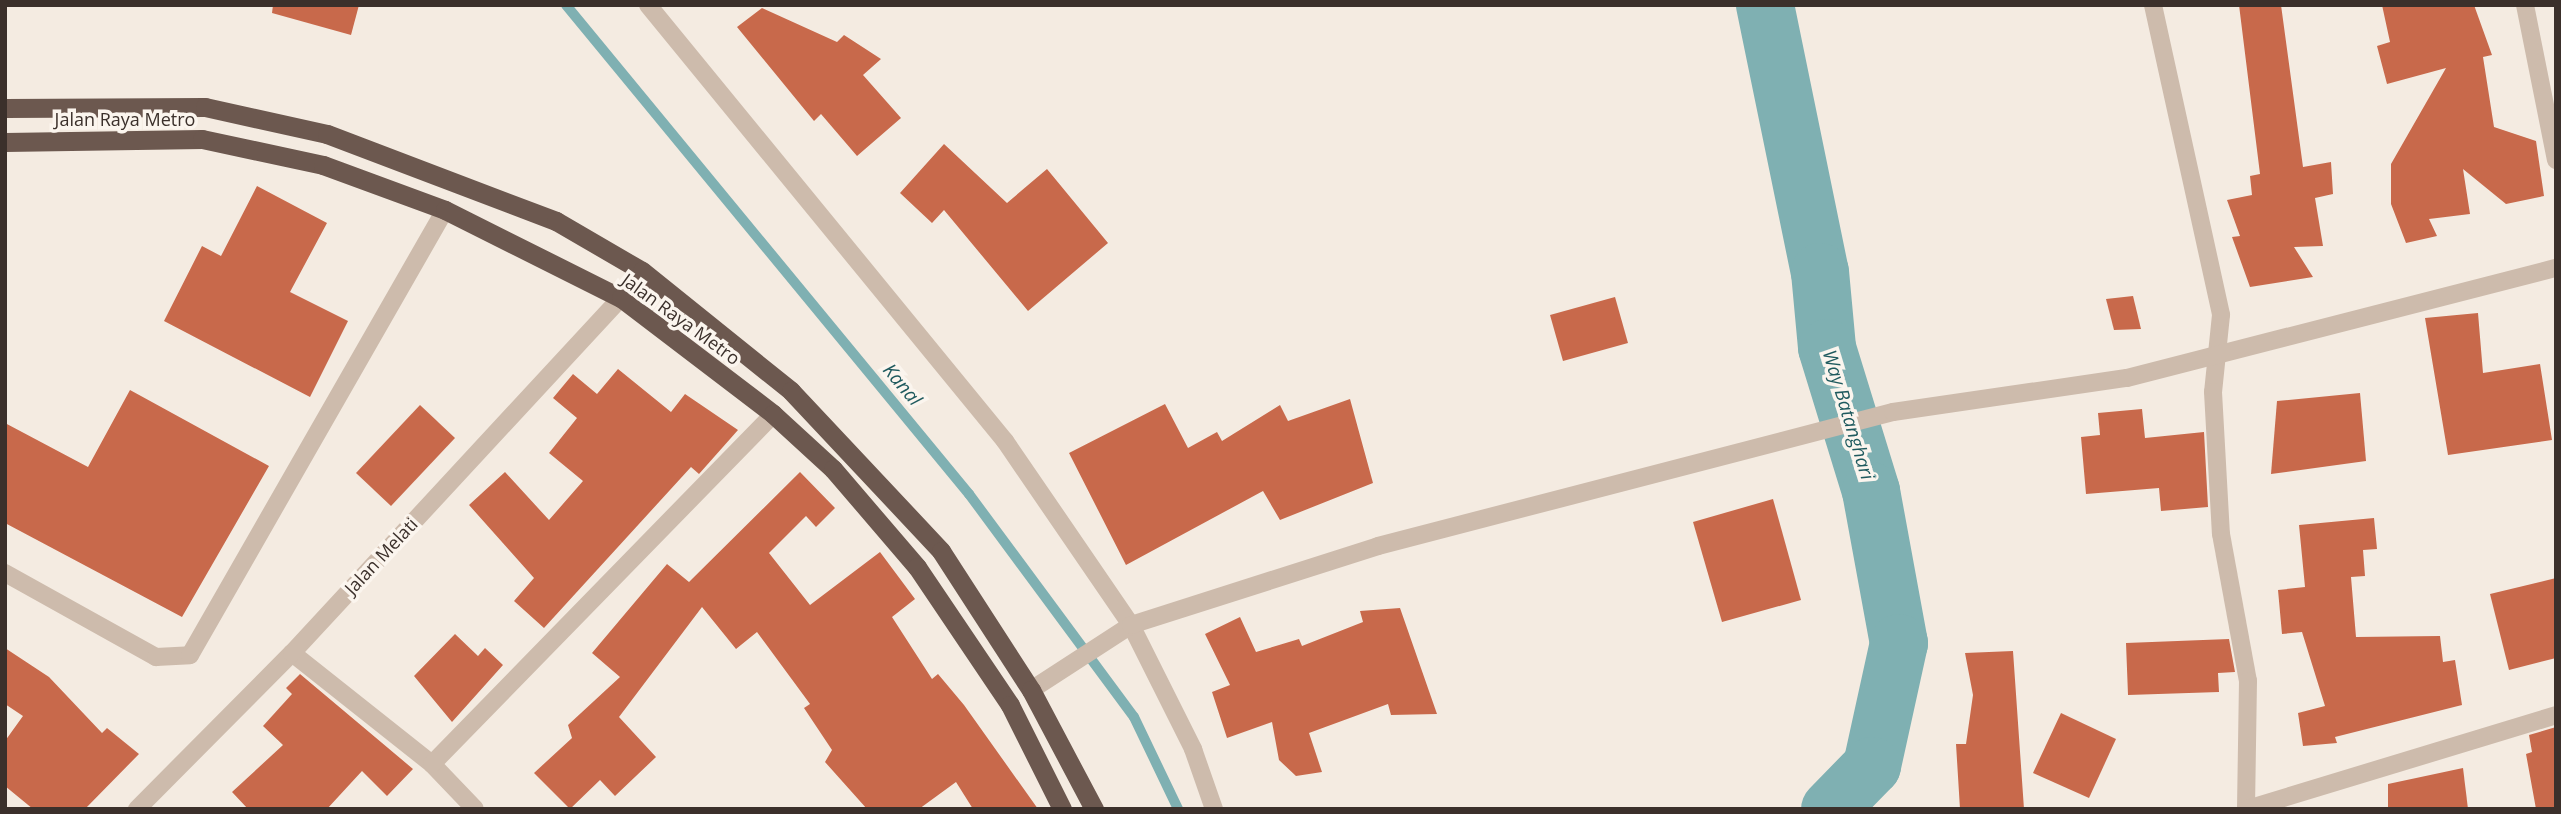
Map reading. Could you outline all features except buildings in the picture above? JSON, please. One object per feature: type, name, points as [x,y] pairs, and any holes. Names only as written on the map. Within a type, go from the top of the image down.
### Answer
[{"type":"highway","points":[[5,108],[205,107],[327,134],[556,221],[642,271],[791,391],[850,448],[941,551],[1031,690],[1094,809]]},
{"type":"highway","name":"Jalan Raya Metro","points":[[5,142],[202,139],[323,165],[446,210],[621,298],[773,414],[833,469],[917,567],[1010,705],[1062,809]]},
{"type":"street","points":[[648,5],[1005,441],[1131,625],[1193,749],[1214,809]]},
{"type":"street","points":[[2153,5],[2221,316],[2219,356],[2213,392],[2221,534],[2248,681],[2246,809],[2556,715]]},
{"type":"street","points":[[2525,5],[2556,160]]},
{"type":"street","points":[[5,573],[156,657],[190,655],[446,210]]},
{"type":"street","points":[[1031,690],[1131,625],[1378,546],[1893,412],[2127,378],[2556,268]]},
{"type":"street","name":"Jalan Melati","points":[[136,809],[292,653],[621,298]]},
{"type":"street","points":[[432,764],[773,414]]},
{"type":"street","points":[[292,653],[432,764],[475,809]]},
{"type":"waterway","name":"Kanal","points":[[566,5],[969,494],[1134,717],[1178,809]]},
{"type":"waterway","name":"Way Batanghari","points":[[1765,5],[1820,272],[1827,348],[1871,491],[1899,643],[1872,766],[1830,809]]}]
